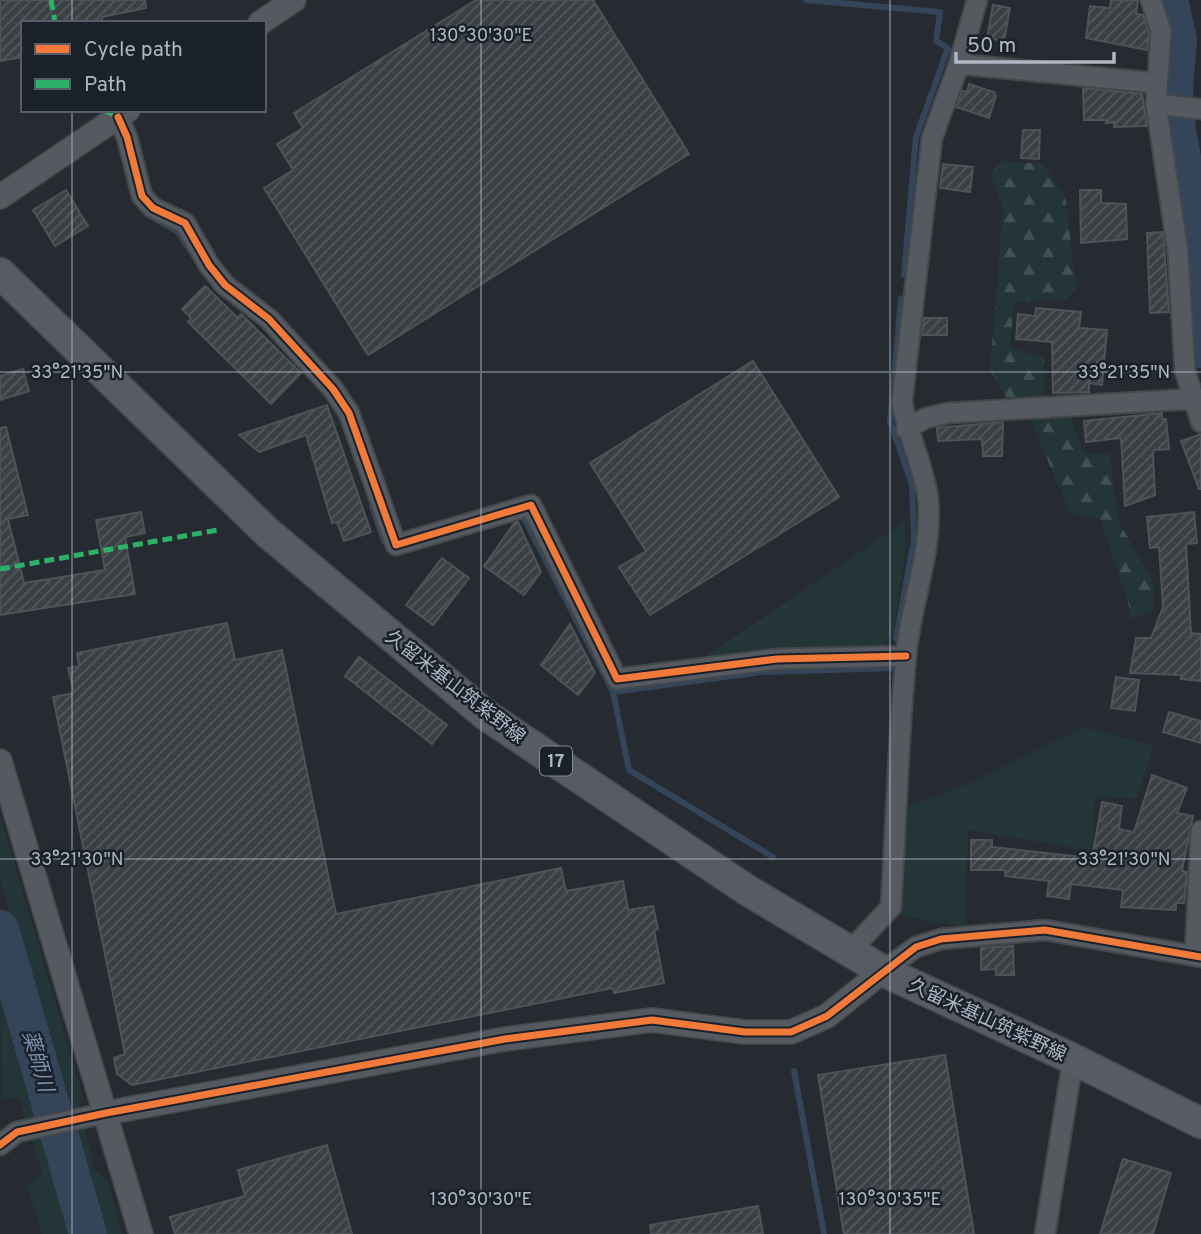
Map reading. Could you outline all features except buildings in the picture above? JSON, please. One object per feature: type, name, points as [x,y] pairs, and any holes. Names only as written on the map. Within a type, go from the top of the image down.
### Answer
[{"type":"main road","name":"久留米基山筑紫野線","points":[[0,273],[268,533],[486,715],[747,890],[883,971],[1073,1059],[1201,1123]]},
{"type":"street","points":[[263,21],[294,0]]},
{"type":"street","points":[[850,950],[891,907],[906,656],[913,604],[927,556],[928,498],[906,429],[902,401],[925,178],[932,138],[959,64],[977,0]]},
{"type":"street","points":[[1151,0],[1161,31],[1156,104],[1178,253],[1185,371],[1201,422]]},
{"type":"street","points":[[959,64],[1156,83]]},
{"type":"street","points":[[1156,104],[1196,108]]},
{"type":"street","points":[[0,197],[123,114],[142,195],[153,208],[185,223],[209,265],[225,285],[269,319],[333,388],[349,413],[396,545],[531,505],[617,680],[777,660],[906,656]]},
{"type":"street","points":[[906,429],[926,418],[948,413],[1193,399]]},
{"type":"street","points":[[0,761],[141,1234]]},
{"type":"street","points":[[0,1145],[17,1132],[106,1113],[505,1038],[652,1020],[745,1032],[791,1032],[827,1016],[916,947],[941,939],[1045,930],[1198,956],[1201,831]]},
{"type":"street","points":[[1045,1234],[1073,1059]]},
{"type":"green space","points":[[1001,161],[1044,164],[1066,200],[1076,290],[1067,299],[1014,302],[1010,348],[1044,358],[1044,400],[1009,402],[990,370],[1003,209],[991,174]]},
{"type":"green space","points":[[1069,413],[1084,453],[1110,455],[1118,520],[1155,586],[1152,611],[1129,619],[1129,606],[1100,519],[1070,512],[1028,415]]},
{"type":"green space","points":[[905,521],[906,546],[893,636],[880,647],[702,659]]},
{"type":"green space","points":[[1085,727],[1154,746],[1137,799],[1095,796],[1093,851],[968,830],[965,927],[901,916],[908,806],[965,785]]},
{"type":"green space","points":[[0,814],[83,1097],[79,1105],[95,1171],[108,1181],[122,1234],[102,1234],[0,879]]},
{"type":"green space","points":[[0,992],[69,1234],[42,1234],[27,1185],[42,1174],[20,1099],[2,1098]]},
{"type":"waterway","points":[[806,0],[940,12],[936,41],[948,48],[916,137],[904,275]]},
{"type":"waterway","points":[[1169,0],[1178,40],[1174,89],[1177,130],[1190,203],[1201,349]]},
{"type":"waterway","points":[[157,220],[178,232],[190,250]]},
{"type":"waterway","points":[[896,639],[914,539],[912,484],[890,422],[901,299]]},
{"type":"waterway","points":[[372,507],[384,541]]},
{"type":"waterway","points":[[519,517],[523,516],[613,692],[629,770],[773,857]]},
{"type":"waterway","points":[[613,692],[762,672],[897,668]]},
{"type":"waterway","name":"薬師川","points":[[0,929],[88,1234]]},
{"type":"waterway","points":[[794,1071],[824,1234]]},
{"type":"marked path","points":[[51,0],[55,21]]},
{"type":"marked path","points":[[108,112],[118,117]]},
{"type":"marked path","points":[[0,569],[218,530]]},
{"type":"cycle path","points":[[118,117],[127,137],[142,196],[153,208],[185,223],[209,265],[225,285],[269,319],[333,389],[349,413],[396,545],[531,505],[617,679],[777,659],[906,656]]},
{"type":"cycle path","points":[[0,1145],[17,1132],[106,1113],[505,1039],[652,1020],[745,1032],[791,1032],[827,1016],[916,947],[941,939],[1045,930],[1201,957]]}]
